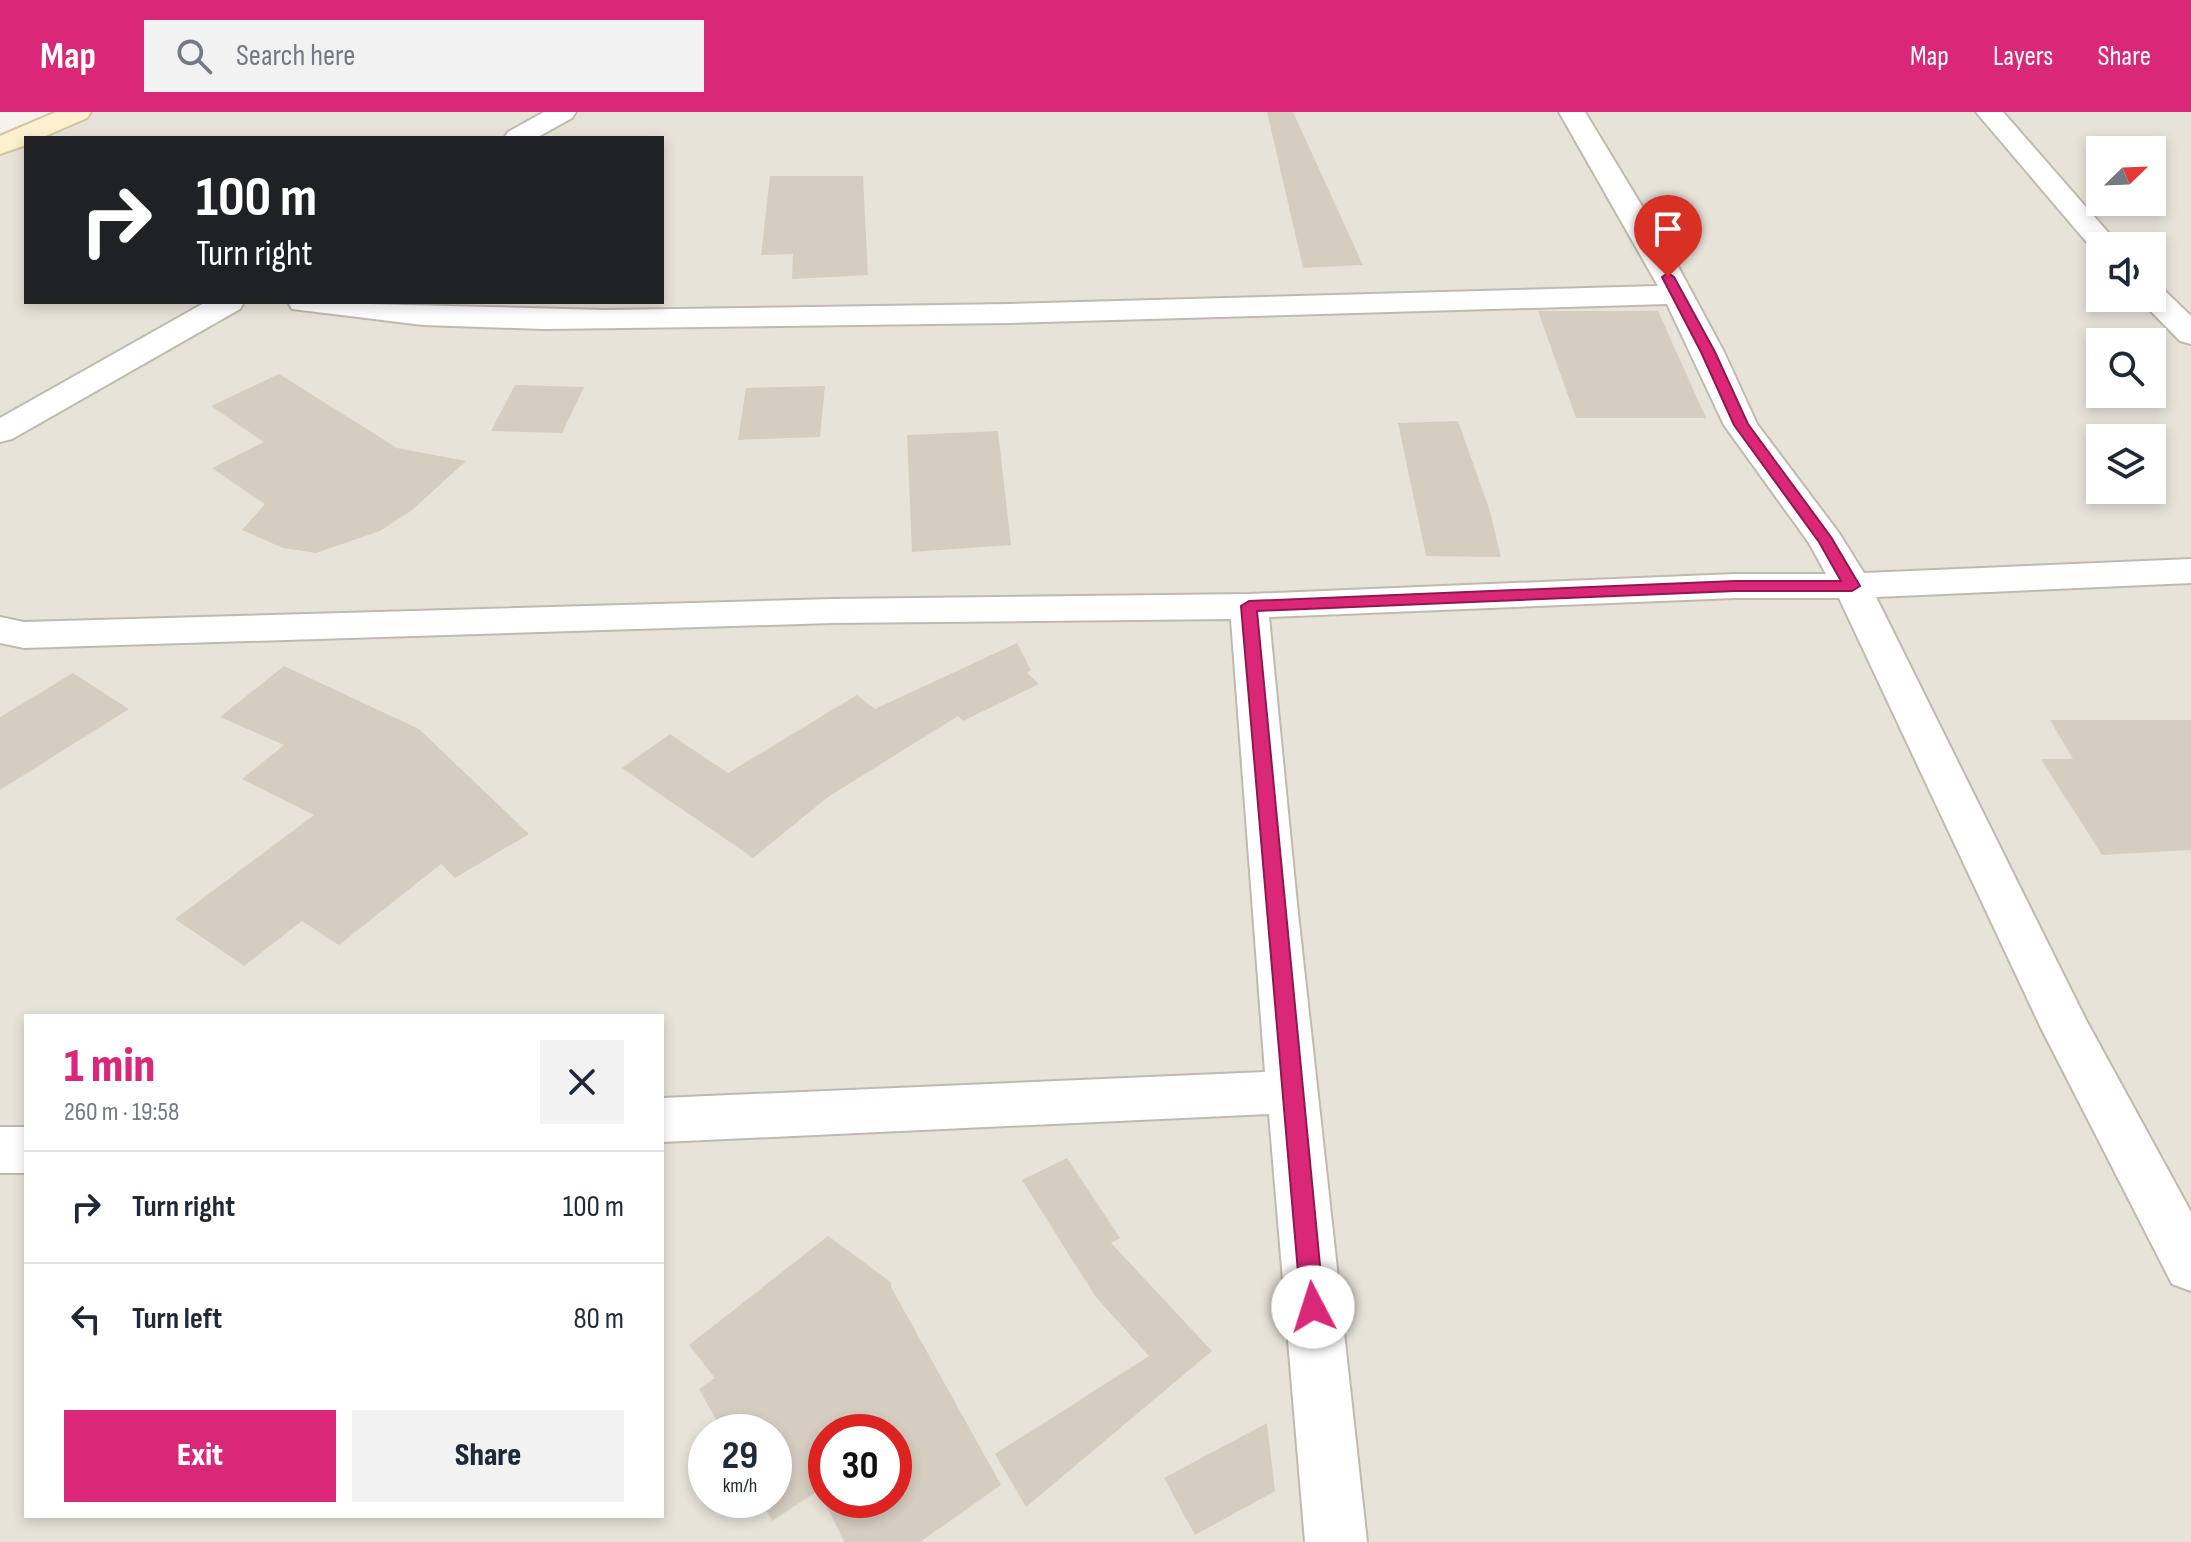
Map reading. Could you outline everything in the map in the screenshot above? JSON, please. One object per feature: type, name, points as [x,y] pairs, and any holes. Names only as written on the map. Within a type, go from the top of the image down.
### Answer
[{"type":"main road","points":[[0,124],[29,112]]},
{"type":"main road","points":[[0,146],[78,112]]},
{"type":"street","points":[[521,136],[563,112]]},
{"type":"street","points":[[1572,112],[1708,352],[1741,425],[1826,541],[1852,586],[2066,1028],[2191,1266]]},
{"type":"street","points":[[1989,112],[2093,232]]},
{"type":"street","points":[[317,304],[400,316],[543,319],[1009,315],[1677,295]]},
{"type":"street","points":[[0,432],[225,304]]},
{"type":"street","points":[[2166,310],[2191,334]]},
{"type":"street","points":[[0,630],[24,635],[832,611],[1249,606],[1735,586],[1852,586],[2191,571]]},
{"type":"street","points":[[1249,606],[1336,1542]]},
{"type":"street","points":[[664,1120],[1293,1092]]},
{"type":"street","points":[[0,1150],[24,1150]]},
{"type":"shaded area","points":[[87,112],[2191,112],[2191,1542],[0,1542],[0,152],[24,141],[24,304],[664,304],[664,136],[34,136]]},
{"type":"building","points":[[1267,112],[1293,112],[1363,265],[1303,268]]},
{"type":"building","points":[[770,176],[863,176],[868,275],[792,279],[793,254],[761,255]]},
{"type":"building","points":[[1538,311],[1658,311],[1706,418],[1576,418]]},
{"type":"building","points":[[279,374],[397,448],[466,461],[411,511],[380,531],[316,553],[283,548],[242,530],[265,504],[212,468],[264,442],[211,406]]},
{"type":"building","points":[[515,385],[584,387],[562,433],[491,431]]},
{"type":"building","points":[[825,386],[820,437],[738,440],[746,388]]},
{"type":"building","points":[[1458,421],[1490,511],[1501,557],[1426,556],[1398,423]]},
{"type":"building","points":[[998,431],[1011,545],[912,552],[907,435]]},
{"type":"building","points":[[1017,643],[1031,670],[1027,673],[1039,684],[963,721],[958,716],[828,797],[753,858],[622,768],[670,734],[728,773],[857,695],[875,709]]},
{"type":"building","points":[[284,666],[419,729],[529,834],[455,878],[441,864],[339,945],[302,921],[244,966],[175,919],[314,815],[242,779],[284,745],[220,717]]},
{"type":"building","points":[[73,673],[129,709],[0,790],[0,717]]},
{"type":"building","points":[[2050,720],[2191,720],[2191,850],[2102,855],[2041,759],[2073,759]]},
{"type":"building","points":[[1067,1158],[1120,1238],[1111,1243],[1212,1351],[1026,1507],[995,1454],[1149,1356],[1095,1296],[1022,1180]]},
{"type":"building","points":[[828,1236],[891,1282],[1001,1485],[920,1542],[844,1542],[832,1518],[912,1518],[912,1414],[808,1414],[808,1497],[792,1508],[792,1414],[713,1414],[699,1389],[715,1378],[689,1345]]},
{"type":"building","points":[[1267,1423],[1275,1491],[1195,1535],[1164,1478]]},
{"type":"route","points":[[1313,1307],[1249,606],[1735,586],[1852,586],[1826,541],[1741,425],[1708,352],[1668,277]]}]
